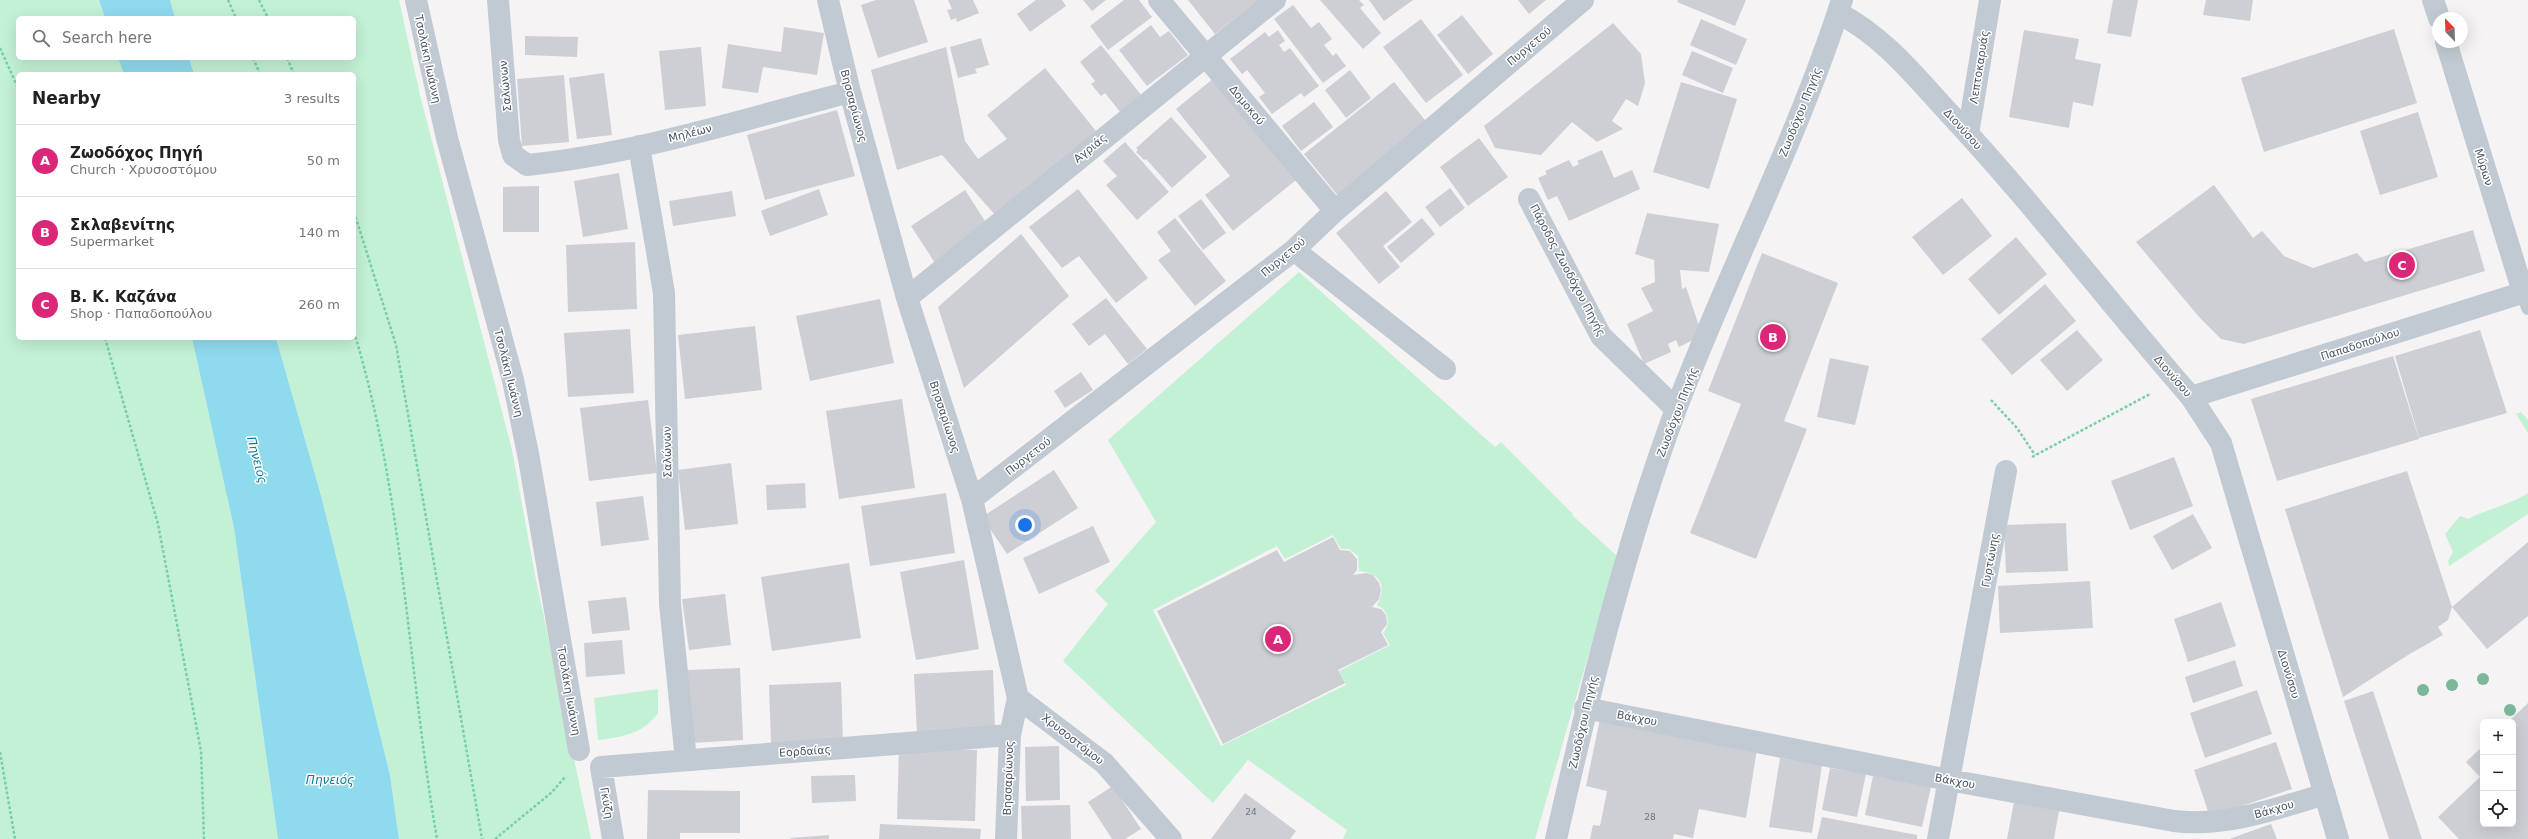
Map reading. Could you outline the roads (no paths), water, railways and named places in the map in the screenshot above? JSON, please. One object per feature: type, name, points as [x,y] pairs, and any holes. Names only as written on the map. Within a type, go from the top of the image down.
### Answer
[{"type":"street","name":"Τσολάκη Ιωάννη","points":[[416,0],[434,91],[514,387],[530,459],[579,750]]},
{"type":"street","name":"Σαλώνων","points":[[498,0],[509,140],[514,155],[527,165]]},
{"type":"street","name":"Βησσαρίωνος","points":[[828,0],[850,92],[906,298],[972,499],[1018,698],[1010,735],[1006,839]]},
{"type":"street","name":"Δομοκού","points":[[1159,0],[1335,211]]},
{"type":"street","name":"Αγριάς","points":[[906,298],[1205,54],[1275,0]]},
{"type":"street","name":"Πυργετού","points":[[972,499],[1294,250],[1335,211],[1583,0]]},
{"type":"street","name":"Λεπτοκαρυάς","points":[[1968,134],[1990,0]]},
{"type":"street","points":[[2433,0],[2437,12]]},
{"type":"street","name":"Διονύσου","points":[[1840,7],[1890,50],[1968,134],[2192,397],[2221,443],[2338,839]]},
{"type":"street","name":"Ζωοδόχου Πηγής","points":[[1556,839],[1586,708],[1623,566],[1676,409],[1812,84],[1840,7]]},
{"type":"street","name":"Μύρων","points":[[2448,48],[2526,297]]},
{"type":"street","name":"Μηλέων","points":[[527,165],[561,162],[639,146],[850,92]]},
{"type":"street","name":"Σαλώνων","points":[[639,146],[664,292],[670,604],[686,760]]},
{"type":"street","name":"Πάροδος Ζωοδόχου Πηγής","points":[[1530,199],[1601,336],[1676,409]]},
{"type":"street","points":[[1294,250],[1445,369]]},
{"type":"street","name":"Παπαδοπούλου","points":[[2192,397],[2526,297]]},
{"type":"street","name":"Γυρτώνης","points":[[1938,839],[2006,471]]},
{"type":"street","name":"Χρυσοστόμου","points":[[1018,698],[1104,763],[1171,839]]},
{"type":"street","name":"Βάκχου","points":[[1586,708],[1949,780],[2196,823],[2244,818],[2325,794]]},
{"type":"street","name":"Εορδαίας","points":[[601,767],[1010,735]]},
{"type":"street","name":"Γκύζη","points":[[601,767],[613,839]]},
{"type":"water","points":[[99,0],[170,0],[174,16],[104,16]]},
{"type":"water","points":[[119,60],[190,60],[193,72],[123,72]]},
{"type":"water","name":"Πηνειός","points":[[192,340],[277,340],[322,499],[390,775],[399,839],[278,839],[234,528]]},
{"type":"place","name":"Β. Κ. Καζάνα","points":[[2402,265]]},
{"type":"place","name":"Σκλαβενίτης","points":[[1773,337]]},
{"type":"place","name":"Ζωοδόχος Πηγή","points":[[1278,639]]}]
